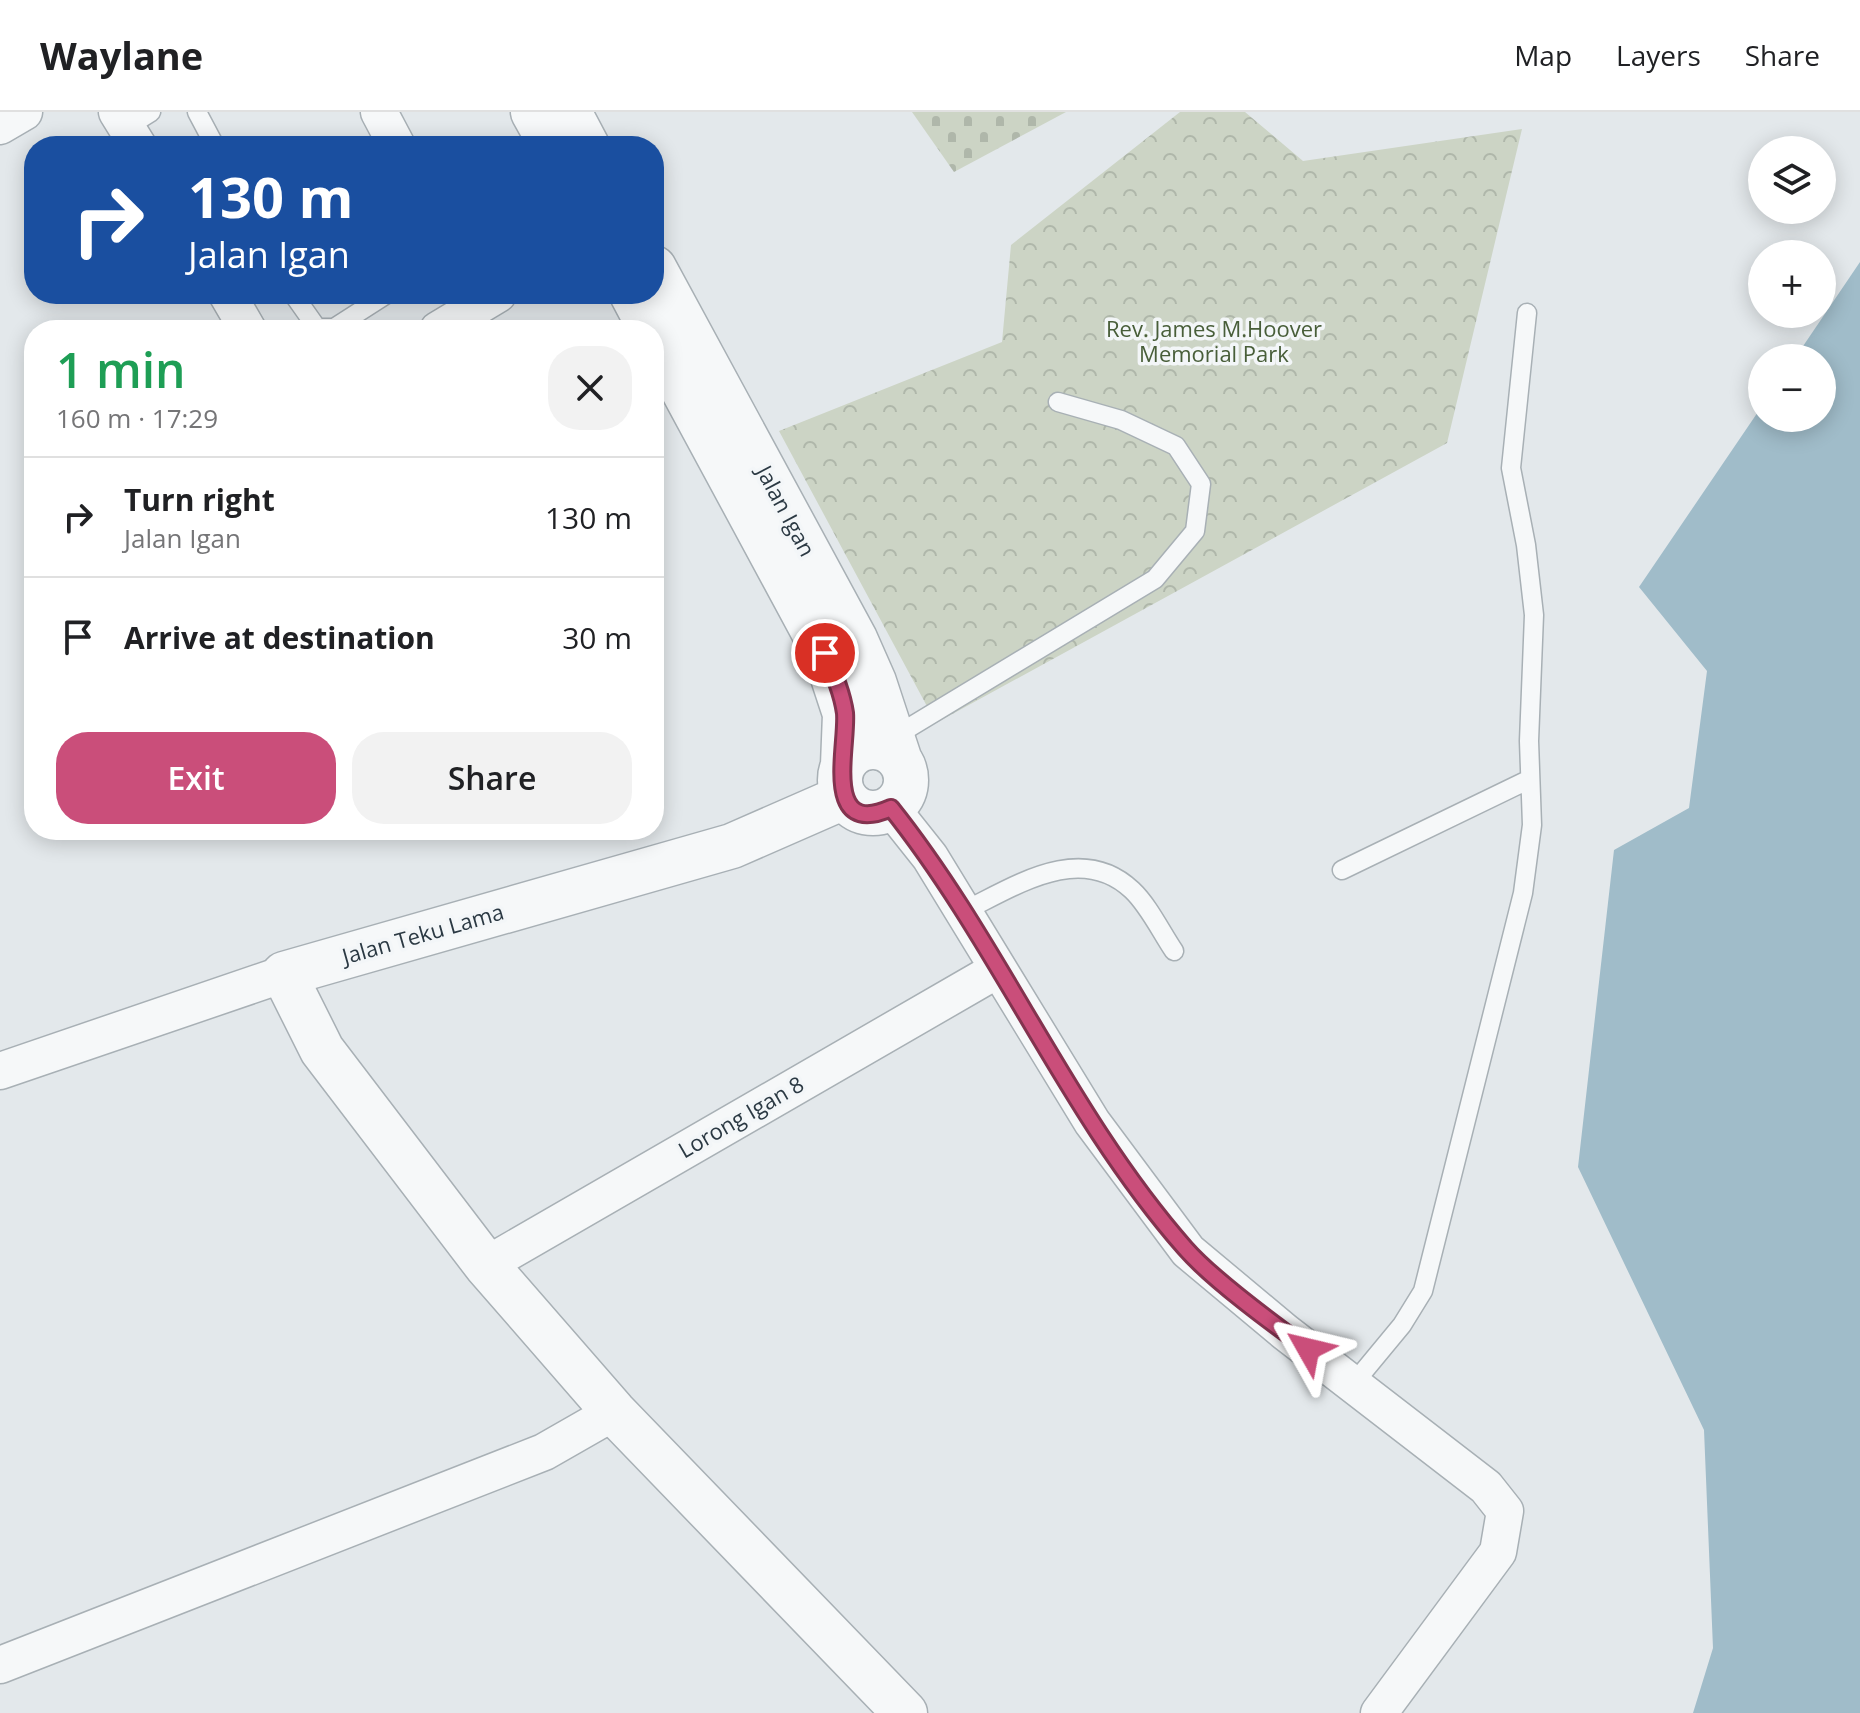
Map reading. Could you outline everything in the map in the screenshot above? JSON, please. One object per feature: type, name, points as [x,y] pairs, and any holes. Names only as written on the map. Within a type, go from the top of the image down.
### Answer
[{"type":"street","points":[[0,126],[24,112]]},
{"type":"street","points":[[379,112],[392,136]]},
{"type":"street","points":[[533,112],[546,136]]},
{"type":"street","points":[[569,112],[582,136]]},
{"type":"street","name":"Jalan Igan","points":[[664,286],[855,639],[874,682],[896,749]]},
{"type":"street","points":[[453,320],[476,304]]},
{"type":"street","name":"Jalan Igan","points":[[664,355],[825,653],[845,714],[844,781]]},
{"type":"street","points":[[871,747],[896,749],[905,770],[904,791],[891,808],[871,814],[861,811],[844,781],[850,756],[871,747]]},
{"type":"street","name":"Jalan Teku Lama","points":[[0,1071],[284,974],[732,846],[844,781]]},
{"type":"street","points":[[891,808],[930,857],[1092,1122],[1188,1251],[1285,1332],[1486,1487],[1505,1511],[1498,1552],[1379,1713]]},
{"type":"street","name":"Lorong Igan 8","points":[[486,1265],[997,970]]},
{"type":"street","points":[[284,974],[322,1050],[486,1265],[614,1412],[905,1713]]},
{"type":"street","points":[[0,1665],[544,1452],[614,1412]]},
{"type":"lane","points":[[197,112],[210,136]]},
{"type":"lane","points":[[346,320],[371,304]]},
{"type":"lane","points":[[1354,1383],[1402,1325],[1423,1291],[1523,893],[1532,825],[1530,779],[1534,615],[1526,545],[1511,468],[1527,313]]},
{"type":"lane","points":[[896,749],[1155,579],[1195,531],[1201,484],[1176,446],[1121,420],[1058,402]]},
{"type":"lane","points":[[1342,870],[1530,779]]},
{"type":"lane","points":[[962,912],[1052,870],[1091,867],[1132,890],[1174,951]]},
{"type":"green space","points":[[912,112],[1066,112],[954,172]]},
{"type":"green space","name":"Rev. James M.Hoover Memorial Park","points":[[1180,112],[1245,112],[1303,161],[1522,129],[1447,443],[936,723],[779,431],[1002,342],[1011,245]]},
{"type":"water","points":[[1860,262],[1860,1713],[1693,1713],[1713,1648],[1704,1430],[1578,1167],[1614,850],[1689,808],[1707,671],[1639,587],[1748,427],[1748,432],[1836,432],[1836,344],[1804,344],[1815,328],[1836,328],[1836,297]]},
{"type":"route","points":[[825,653],[845,714],[840,776],[844,797],[851,806],[871,814],[891,808],[930,857],[1092,1122],[1154,1210],[1188,1251],[1308,1349]]}]
